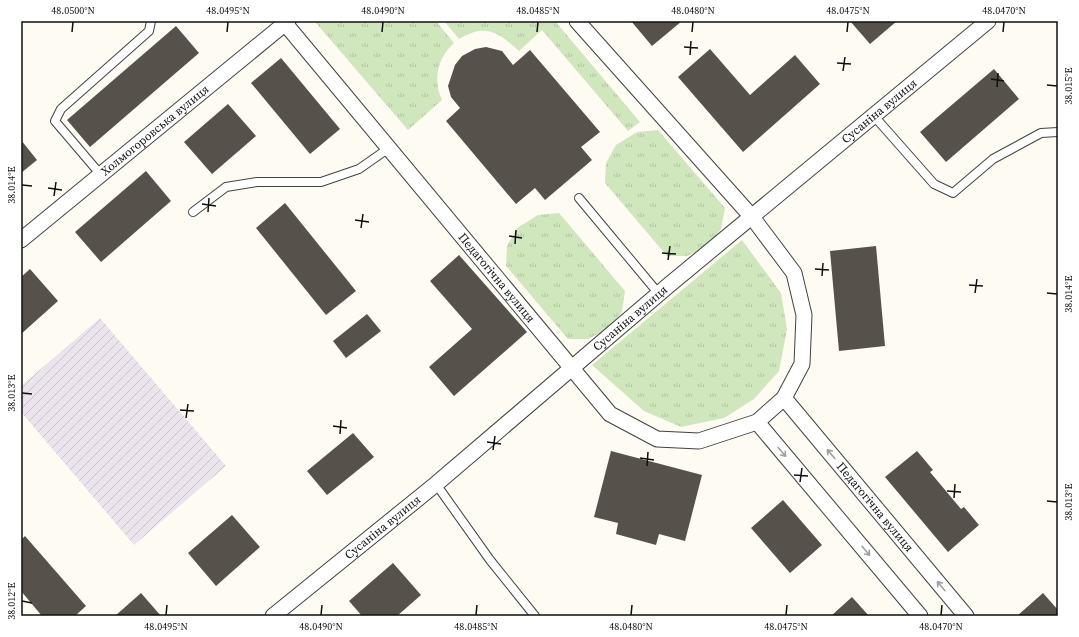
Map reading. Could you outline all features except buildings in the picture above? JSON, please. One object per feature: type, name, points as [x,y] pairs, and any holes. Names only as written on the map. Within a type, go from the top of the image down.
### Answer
[{"type":"street","name":"Педагогічна вулиця","points":[[285,22],[610,414],[657,439],[699,441],[757,422],[784,398],[802,364],[804,315],[794,273],[752,217],[577,21]]},
{"type":"street","name":"Сусаніна вулиця","points":[[273,616],[436,484],[659,294],[988,21]]},
{"type":"street","name":"Холмогоровська вулиця","points":[[21,240],[285,22]]},
{"type":"street","name":"Педагогічна вулиця","points":[[784,398],[966,616]]},
{"type":"street","points":[[757,422],[920,616]]},
{"type":"lane","points":[[101,175],[55,121],[61,109],[149,31],[152,21]]},
{"type":"lane","points":[[874,116],[934,184],[953,192],[993,159],[1041,133],[1058,132]]},
{"type":"lane","points":[[193,212],[226,187],[257,182],[321,182],[359,169],[389,148]]},
{"type":"lane","points":[[579,198],[659,294]]},
{"type":"lane","points":[[436,484],[490,560],[535,616]]},
{"type":"shaded area","points":[[100,318],[226,466],[134,545],[21,412],[21,386]]},
{"type":"green space","points":[[319,21],[436,21],[454,43],[448,49],[440,63],[438,70],[437,77],[439,92],[442,100],[408,130],[316,23]]},
{"type":"green space","points":[[444,21],[555,21],[640,122],[628,131],[542,30],[519,51],[505,39],[491,32],[477,31],[459,39]]},
{"type":"green space","points":[[658,130],[725,208],[721,229],[708,246],[687,256],[667,256],[605,183],[606,163],[616,145],[637,132]]},
{"type":"green space","points":[[559,213],[625,291],[622,312],[608,329],[588,339],[568,339],[506,266],[507,246],[517,228],[538,215]]},
{"type":"green space","points":[[742,240],[781,293],[787,329],[779,371],[754,399],[724,418],[681,427],[644,411],[592,365]]}]
